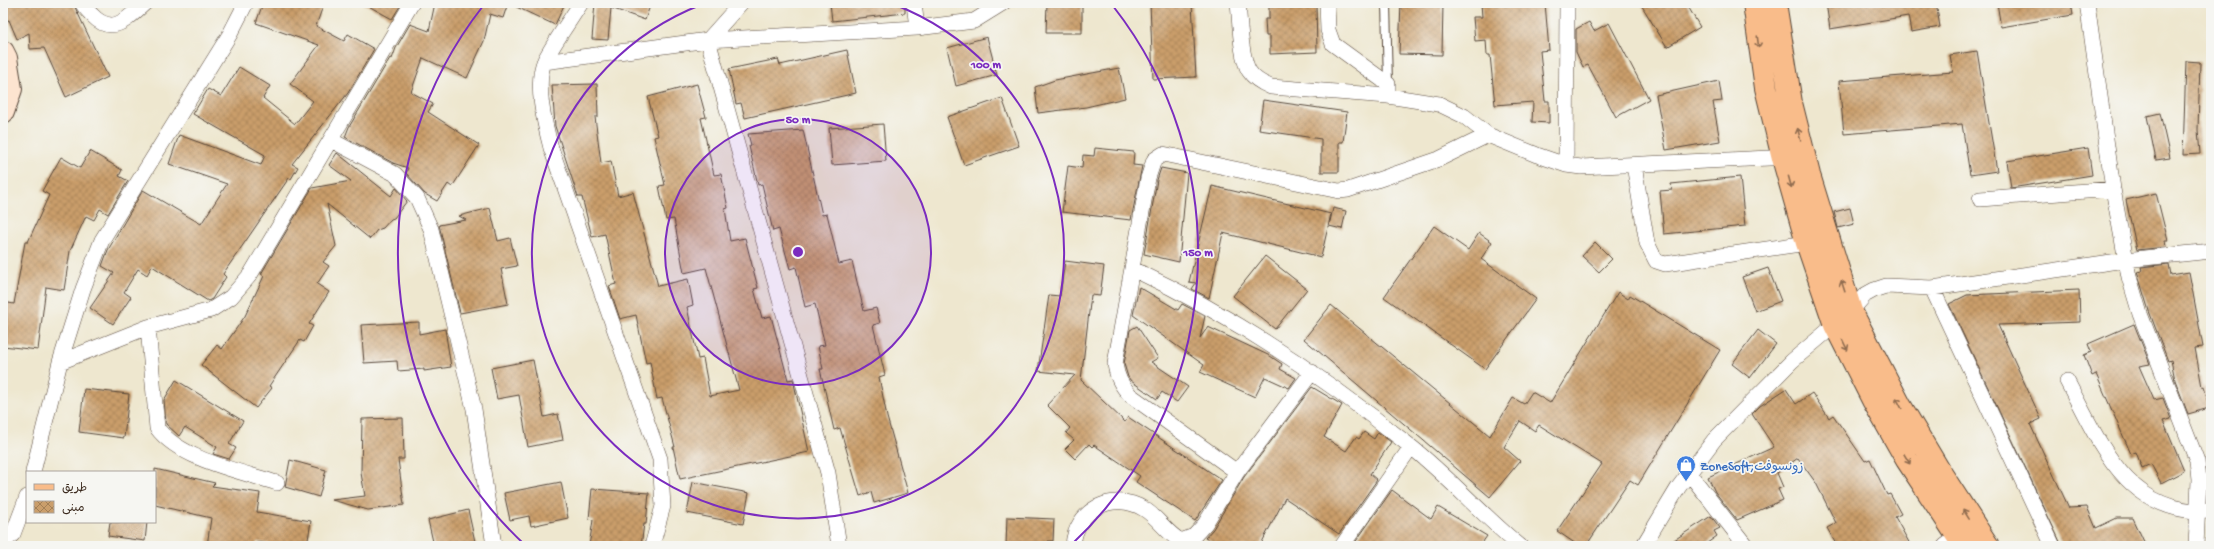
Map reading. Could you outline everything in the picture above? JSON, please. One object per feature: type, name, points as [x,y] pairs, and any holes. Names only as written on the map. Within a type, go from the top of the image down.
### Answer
[{"type":"main road","points":[[1754,3],[1766,88],[1794,156],[1851,311],[1901,407],[1940,472],[1988,546]]},
{"type":"main road","points":[[1775,3],[1791,103],[1794,156],[1807,243],[1835,325],[1873,400],[1956,543]]},
{"type":"street","points":[[82,3],[99,22],[111,26],[123,22],[145,3]]},
{"type":"street","points":[[33,471],[60,362],[83,289],[102,240],[230,34],[246,3]]},
{"type":"street","points":[[60,362],[148,327],[211,310],[231,297],[250,275],[412,3]]},
{"type":"street","points":[[581,3],[544,62],[541,89],[542,116],[550,148],[660,460],[663,506],[652,546]]},
{"type":"street","points":[[708,40],[741,3]]},
{"type":"street","points":[[914,3],[917,28]]},
{"type":"street","points":[[544,62],[708,40],[917,28],[974,21],[1002,3]]},
{"type":"street","points":[[1238,3],[1244,54],[1248,70],[1258,82],[1271,87],[1388,90],[1439,104],[1464,116],[1488,136],[1566,165],[1581,167],[1794,156]]},
{"type":"street","points":[[1328,3],[1328,30],[1334,44],[1388,90]]},
{"type":"street","points":[[1566,165],[1567,3]]},
{"type":"street","points":[[2087,3],[2124,260],[2140,314],[2197,461],[2204,511],[2196,546]]},
{"type":"street","points":[[708,40],[828,473],[839,546]]},
{"type":"street","points":[[3,52],[6,58],[11,89],[3,112]]},
{"type":"street","points":[[1237,472],[1130,395],[1122,386],[1116,374],[1115,364],[1148,178],[1154,160],[1163,154],[1339,191],[1348,190],[1439,159],[1488,136]]},
{"type":"street","points":[[331,140],[395,174],[417,198],[431,229],[474,409],[494,546]]},
{"type":"street","points":[[1634,165],[1647,243],[1656,261],[1665,264],[1807,243]]},
{"type":"street","points":[[1980,199],[2113,189]]},
{"type":"street","points":[[1643,546],[1678,488],[1714,440],[1792,362],[1851,311],[1865,295],[1886,286],[1932,288],[2124,260],[2211,251]]},
{"type":"street","points":[[1133,269],[1177,290],[1312,372],[1411,447],[1502,540],[1520,546]]},
{"type":"street","points":[[1932,288],[2053,546]]},
{"type":"street","points":[[148,327],[157,428],[163,436],[200,458],[277,483]]},
{"type":"street","points":[[1072,546],[1074,532],[1081,519],[1095,507],[1120,503],[1134,504],[1146,510],[1171,536],[1181,541],[1187,540],[1194,536],[1204,524],[1237,472],[1312,372]]},
{"type":"street","points":[[2067,381],[2115,468],[2128,481],[2158,501],[2170,506],[2204,511]]},
{"type":"street","points":[[1342,546],[1411,447]]},
{"type":"street","points":[[1690,473],[1746,546]]},
{"type":"street","points":[[3,544],[13,534],[26,500]]},
{"type":"street","points":[[3,544],[16,546]]},
{"type":"lane","points":[[1386,3],[1388,90]]},
{"type":"building","points":[[3,3],[73,3],[108,77],[66,97],[44,48],[30,49],[29,33],[17,39],[9,20],[3,22]]},
{"type":"building","points":[[263,3],[324,3],[316,26],[344,41],[348,34],[374,49],[348,93],[292,164],[298,167],[291,179],[289,178],[223,274],[226,277],[212,299],[208,301],[152,266],[147,275],[138,269],[124,292],[131,297],[113,324],[90,308],[114,273],[102,266],[108,250],[143,190],[201,224],[227,184],[169,164],[179,135],[261,165],[265,155],[193,114],[208,89],[221,96],[239,67],[270,86],[263,98],[295,124],[313,101],[290,84],[319,45],[256,23]]},
{"type":"building","points":[[363,3],[402,3],[392,19]]},
{"type":"building","points":[[435,3],[508,3],[503,18],[490,14],[484,41],[467,78],[423,58],[411,92],[433,104],[428,112],[479,145],[452,187],[448,184],[437,201],[425,194],[406,173],[408,168],[393,163],[345,137],[349,127],[390,58],[392,59],[396,48],[410,24],[429,31]]},
{"type":"building","points":[[508,3],[565,3],[555,25]]},
{"type":"building","points":[[595,3],[651,3],[645,20],[611,8],[608,40],[592,39]]},
{"type":"building","points":[[830,3],[905,3],[905,13],[832,21]]},
{"type":"building","points":[[1047,3],[1082,3],[1082,33],[1046,33]]},
{"type":"building","points":[[1150,3],[1192,3],[1196,77],[1153,79]]},
{"type":"building","points":[[1269,3],[1316,3],[1317,52],[1270,54],[1270,36],[1266,36],[1265,19],[1269,19]]},
{"type":"building","points":[[1401,3],[1443,3],[1442,55],[1399,54]]},
{"type":"building","points":[[1481,3],[1545,3],[1549,50],[1540,51],[1545,101],[1549,101],[1549,123],[1532,122],[1533,102],[1495,105],[1490,55],[1487,55],[1486,40],[1475,41],[1473,17],[1482,17]]},
{"type":"building","points":[[1640,3],[1686,3],[1700,27],[1667,47]]},
{"type":"building","points":[[1826,3],[1936,3],[1940,27],[1911,32],[1908,16],[1830,29]]},
{"type":"building","points":[[1997,3],[2071,3],[2073,15],[2001,27]]},
{"type":"building","points":[[1589,22],[1594,31],[1609,23],[1649,99],[1616,117],[1588,65],[1583,67],[1576,52],[1576,29]]},
{"type":"building","points":[[987,37],[997,75],[956,86],[947,48]]},
{"type":"building","points":[[847,50],[856,93],[745,118],[741,103],[736,104],[729,69],[778,59],[780,65]]},
{"type":"building","points":[[1977,51],[1997,171],[1970,175],[1962,124],[1844,134],[1839,81],[1953,72],[1950,55]]},
{"type":"building","points":[[2186,61],[2200,62],[2198,130],[2200,154],[2183,155]]},
{"type":"building","points":[[1119,68],[1125,98],[1086,107],[1038,113],[1035,87],[1055,80]]},
{"type":"building","points":[[1719,81],[1722,101],[1713,102],[1720,141],[1666,150],[1656,95]]},
{"type":"building","points":[[597,84],[598,117],[595,117],[601,163],[611,161],[618,196],[633,192],[658,286],[688,279],[693,305],[687,307],[698,359],[703,358],[710,396],[739,390],[706,268],[684,273],[674,219],[666,220],[659,186],[665,185],[654,137],[658,136],[648,97],[697,84],[706,117],[701,118],[714,175],[721,174],[728,208],[725,209],[730,241],[745,238],[758,288],[754,289],[762,318],[771,316],[788,380],[793,379],[809,452],[680,479],[673,447],[675,447],[662,398],[657,399],[650,362],[646,363],[636,315],[620,319],[609,286],[616,284],[605,234],[592,237],[582,197],[578,197],[555,126],[552,85]]},
{"type":"building","points":[[1002,98],[1019,146],[964,165],[947,117]]},
{"type":"building","points":[[1263,100],[1347,112],[1343,142],[1339,142],[1339,172],[1321,172],[1321,139],[1259,130]]},
{"type":"building","points":[[2160,113],[2170,158],[2156,160],[2147,116]]},
{"type":"building","points":[[883,124],[886,161],[832,165],[829,128]]},
{"type":"building","points":[[803,130],[822,215],[827,214],[839,264],[852,261],[864,311],[876,308],[880,323],[873,325],[885,375],[879,377],[887,417],[908,493],[874,503],[871,492],[860,496],[840,428],[834,430],[820,369],[823,369],[818,346],[825,345],[815,304],[805,307],[796,267],[790,269],[779,229],[773,231],[762,184],[758,185],[749,146],[751,145],[748,134]]},
{"type":"building","points":[[1095,148],[1134,152],[1133,165],[1142,166],[1131,220],[1062,212],[1068,166],[1082,168],[1083,155],[1094,156]]},
{"type":"building","points":[[2088,148],[2092,175],[2011,188],[2007,161]]},
{"type":"building","points":[[90,151],[122,170],[119,176],[128,181],[108,214],[100,209],[94,220],[86,216],[70,251],[64,290],[46,287],[38,350],[3,346],[3,302],[14,304],[25,242],[28,242],[49,195],[42,191],[61,157],[80,168]]},
{"type":"building","points":[[337,153],[391,196],[396,188],[407,201],[394,218],[391,219],[383,228],[377,230],[370,239],[327,204],[336,246],[323,262],[329,266],[317,284],[329,292],[309,324],[313,326],[304,342],[300,340],[269,386],[272,388],[256,408],[201,365],[217,345],[222,349],[245,316],[264,276],[261,274],[312,188],[351,181],[329,165]]},
{"type":"building","points":[[1161,168],[1187,173],[1179,262],[1144,254],[1157,180]]},
{"type":"building","points":[[1740,177],[1745,226],[1664,234],[1660,191],[1672,190],[1671,184]]},
{"type":"building","points":[[1212,186],[1331,214],[1321,257],[1223,233],[1209,298],[1192,289],[1196,283],[1189,282]]},
{"type":"building","points":[[2156,193],[2168,241],[2165,241],[2166,247],[2137,250],[2126,200]]},
{"type":"building","points":[[490,208],[498,241],[510,238],[517,266],[501,269],[508,304],[460,313],[439,225],[466,220],[459,216]]},
{"type":"building","points":[[1333,208],[1346,211],[1342,229],[1329,226]]},
{"type":"building","points":[[1850,208],[1854,224],[1838,228],[1834,212]]},
{"type":"building","points":[[1434,226],[1468,250],[1479,233],[1492,242],[1481,259],[1536,299],[1485,369],[1384,297]]},
{"type":"building","points":[[1595,242],[1612,259],[1599,272],[1582,256]]},
{"type":"building","points":[[1265,256],[1307,289],[1275,329],[1233,296]]},
{"type":"building","points":[[1065,261],[1104,266],[1100,296],[1091,295],[1081,380],[1125,422],[1128,417],[1222,480],[1195,521],[1136,482],[1140,476],[1094,445],[1092,447],[1089,444],[1075,459],[1065,449],[1074,440],[1066,433],[1070,428],[1047,405],[1075,375],[1038,371],[1049,295],[1060,296]]},
{"type":"building","points":[[2169,264],[2171,275],[2189,272],[2203,347],[2195,348],[2202,387],[2204,386],[2209,408],[2188,414],[2175,380],[2171,360],[2168,361],[2149,311],[2137,272],[2142,271],[2141,267]]},
{"type":"building","points":[[1768,268],[1781,301],[1755,311],[1742,277]]},
{"type":"building","points":[[1139,287],[1178,310],[1182,304],[1205,316],[1200,338],[1208,327],[1270,356],[1282,364],[1280,369],[1296,378],[1289,388],[1265,377],[1255,397],[1200,372],[1204,365],[1133,315]]},
{"type":"building","points":[[2079,290],[2080,322],[1998,325],[2041,419],[2030,424],[2069,508],[2087,507],[2096,528],[2117,518],[2133,518],[2146,546],[2062,546],[1949,304],[1967,295]]},
{"type":"building","points":[[1618,292],[1628,299],[1630,295],[1720,350],[1638,485],[1630,480],[1586,546],[1579,546],[1557,531],[1602,464],[1539,425],[1535,431],[1520,421],[1504,447],[1520,461],[1490,497],[1304,339],[1331,305],[1490,436],[1513,398],[1524,404],[1532,392],[1550,403]]},
{"type":"building","points":[[419,322],[419,334],[445,329],[451,367],[424,371],[424,369],[398,371],[397,361],[364,363],[361,325]]},
{"type":"building","points":[[2134,324],[2150,364],[2139,366],[2154,400],[2163,398],[2171,419],[2163,421],[2184,471],[2161,483],[2151,464],[2142,468],[2136,452],[2131,454],[2096,374],[2092,376],[2084,355],[2091,352],[2088,344]]},
{"type":"building","points":[[1137,326],[1158,358],[1151,362],[1188,387],[1177,402],[1162,392],[1157,399],[1131,381],[1128,377],[1124,364],[1130,330]]},
{"type":"building","points":[[1758,330],[1776,344],[1750,378],[1732,364]]},
{"type":"building","points":[[533,360],[544,417],[558,414],[563,440],[528,447],[519,395],[497,399],[491,368]]},
{"type":"building","points":[[176,380],[243,421],[229,444],[236,448],[229,459],[213,454],[217,447],[185,427],[179,436],[166,424],[164,400]]},
{"type":"building","points":[[1312,387],[1342,405],[1324,437],[1346,451],[1356,437],[1359,439],[1364,432],[1374,439],[1378,432],[1391,442],[1370,474],[1377,480],[1339,534],[1285,498],[1260,546],[1221,546],[1205,538],[1213,529],[1244,477]]},
{"type":"building","points":[[84,389],[129,394],[124,438],[79,432]]},
{"type":"building","points":[[1786,389],[1796,404],[1812,393],[1829,418],[1833,415],[1865,461],[1870,459],[1887,495],[1890,494],[1901,514],[1895,517],[1911,546],[1837,546],[1827,528],[1836,523],[1816,483],[1798,458],[1777,473],[1783,487],[1778,489],[1783,500],[1737,520],[1715,492],[1708,477],[1774,447],[1752,414],[1760,406]]},
{"type":"building","points":[[403,418],[404,459],[398,459],[404,505],[368,510],[332,500],[365,496],[361,473],[362,419]]},
{"type":"building","points":[[290,460],[326,470],[319,497],[285,487]]},
{"type":"building","points":[[155,469],[215,483],[212,486],[260,493],[257,512],[311,521],[307,546],[279,546],[257,542],[256,546],[207,546],[211,518],[156,505]]},
{"type":"building","points":[[561,482],[568,518],[531,526],[529,516],[510,520],[504,493]]},
{"type":"building","points":[[693,482],[749,493],[743,524],[687,513]]},
{"type":"building","points":[[592,489],[649,493],[646,524],[644,524],[641,546],[589,546],[593,520],[589,519]]},
{"type":"building","points":[[1392,490],[1431,519],[1438,507],[1487,536],[1480,546],[1357,546],[1354,544]]},
{"type":"building","points":[[468,510],[476,546],[434,546],[428,520]]},
{"type":"building","points":[[1711,516],[1720,528],[1714,531],[1717,536],[1703,546],[1665,546]]},
{"type":"building","points":[[1007,517],[1054,519],[1053,541],[1048,541],[1048,546],[1006,546]]},
{"type":"building","points":[[110,523],[147,523],[145,541],[108,536]]},
{"type":"place","name":"ZoneSoft;زونسوفت","points":[[1686,482]]}]
